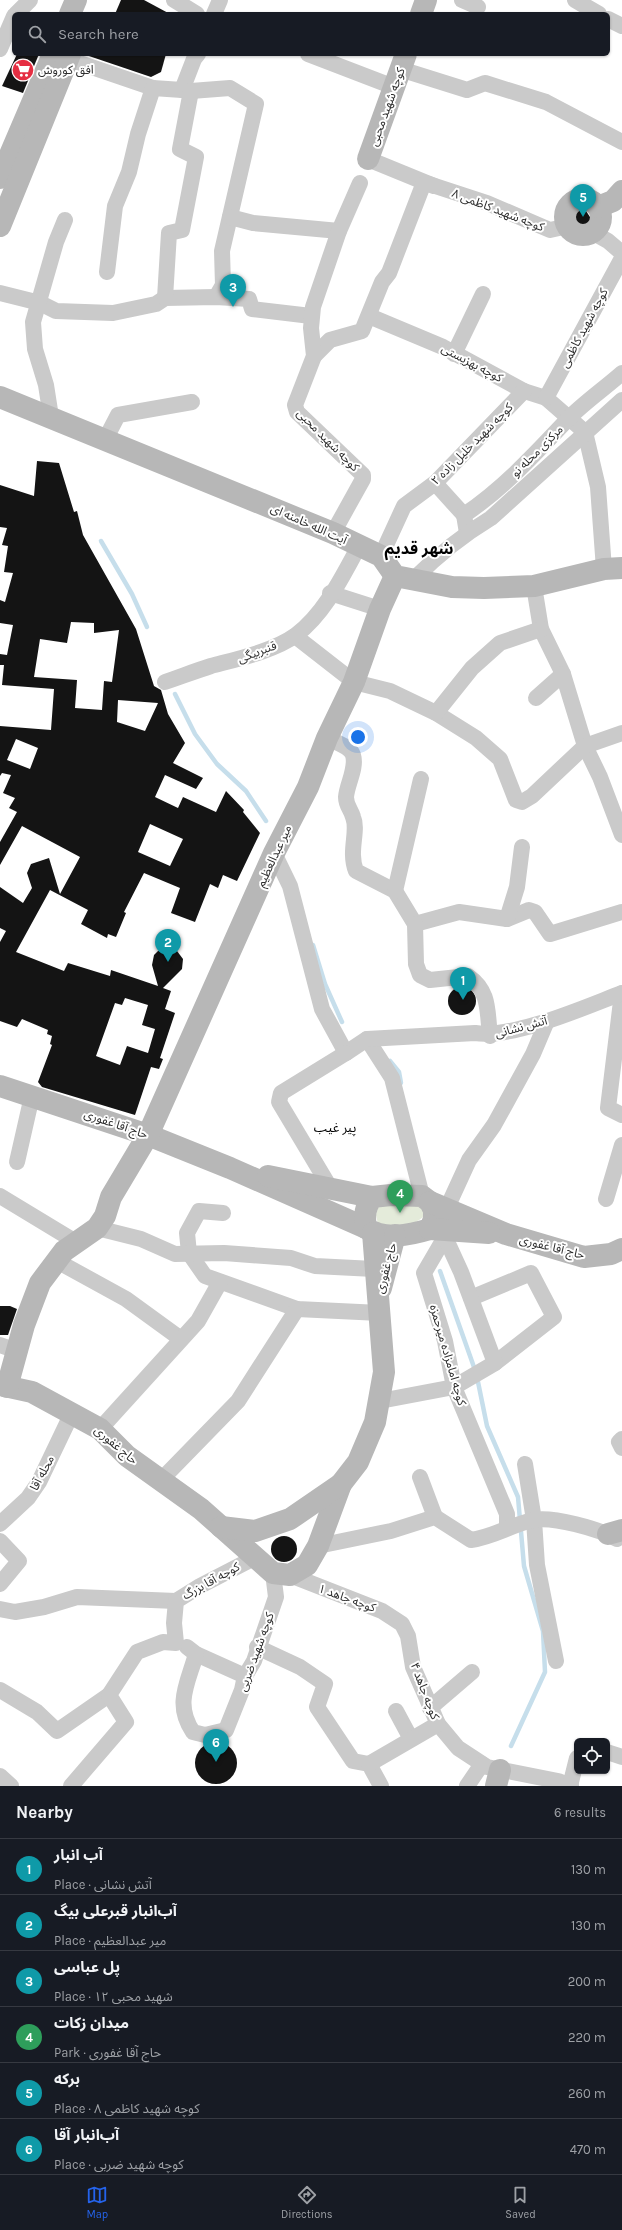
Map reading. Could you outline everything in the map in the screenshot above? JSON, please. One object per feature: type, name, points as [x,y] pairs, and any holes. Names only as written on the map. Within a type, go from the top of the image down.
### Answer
[{"type":"main road","points":[[71,12],[76,0]]},
{"type":"main road","points":[[87,12],[92,0]]},
{"type":"main road","points":[[422,12],[426,0]]},
{"type":"main road","points":[[0,178],[64,56]]},
{"type":"main road","points":[[0,226],[64,56]]},
{"type":"main road","name":"کوچه شهید محبی","points":[[368,159],[400,70]]},
{"type":"main road","points":[[598,206],[613,201],[622,191]]},
{"type":"main road","points":[[588,199],[598,206],[601,221],[592,232],[587,234],[576,233],[568,226],[566,221],[567,208],[576,200],[588,199]]},
{"type":"main road","name":"آیت الله خامنه ای","points":[[0,397],[333,533],[381,556]]},
{"type":"main road","points":[[381,556],[405,577],[452,587],[484,588],[534,586],[613,569]]},
{"type":"main road","name":"میر عبدالعظیم","points":[[97,1228],[105,1216],[111,1197],[148,1135],[274,854],[308,787],[327,738],[354,682],[380,609],[405,577]]},
{"type":"main road","name":"حاج آقا غفوری","points":[[0,1086],[148,1135],[230,1168],[369,1231]]},
{"type":"main road","name":"حاج آقا غفوری","points":[[230,1168],[372,1197],[391,1195],[436,1217],[506,1234],[584,1257],[611,1254],[622,1249]]},
{"type":"main road","name":"حاج غفوری","points":[[221,1527],[255,1531],[290,1519],[340,1484],[358,1462],[369,1439],[380,1400],[384,1372],[379,1307],[365,1208],[372,1197]]},
{"type":"main road","name":"حاج غفوری","points":[[369,1231],[395,1235],[436,1217]]},
{"type":"main road","points":[[4,1386],[9,1348],[40,1283],[55,1260],[76,1242],[97,1228]]},
{"type":"main road","name":"حاج غفوری","points":[[379,1307],[395,1235]]},
{"type":"main road","name":"حاج غفوری","points":[[4,1386],[32,1392],[100,1429],[127,1456],[201,1509],[256,1557],[282,1574],[307,1565],[318,1546],[340,1484]]},
{"type":"street","points":[[18,12],[30,0]]},
{"type":"street","points":[[174,0],[194,12]]},
{"type":"street","points":[[215,12],[220,0]]},
{"type":"street","points":[[462,0],[478,7]]},
{"type":"street","points":[[575,0],[596,12]]},
{"type":"street","points":[[2,41],[12,20]]},
{"type":"street","points":[[610,20],[622,26]]},
{"type":"street","points":[[64,56],[153,88],[186,91],[230,88],[256,104],[222,251],[223,285],[216,296]]},
{"type":"street","points":[[165,298],[169,233],[182,230],[196,157],[180,149],[186,91],[194,59],[196,56]]},
{"type":"street","points":[[320,56],[400,70],[467,90],[485,83],[546,102],[622,142]]},
{"type":"street","points":[[107,272],[115,206],[129,172],[138,134],[153,88]]},
{"type":"street","name":"کوچه شهید کاظمی ۸","points":[[368,159],[432,185],[486,203],[550,230],[568,226]]},
{"type":"street","name":"کوچه شهید محبی","points":[[333,533],[355,496],[363,479],[363,475],[295,409],[314,356],[311,328],[312,316],[340,231],[360,183]]},
{"type":"street","points":[[314,356],[330,340],[362,331],[382,282],[389,273],[419,191],[423,185],[432,185]]},
{"type":"street","points":[[230,217],[253,223],[340,231]]},
{"type":"street","points":[[51,418],[46,385],[35,349],[33,322],[40,303],[56,242],[65,220]]},
{"type":"street","points":[[592,232],[608,241],[622,253]]},
{"type":"street","name":"کوچه شهید کاظمی","points":[[546,398],[622,258]]},
{"type":"street","points":[[0,293],[40,303],[56,311],[112,313],[156,304],[165,298],[216,296],[249,299],[252,309],[312,316]]},
{"type":"street","points":[[454,354],[484,294]]},
{"type":"street","name":"کوچه بهزیستی","points":[[369,316],[454,354],[524,391],[546,398],[585,432]]},
{"type":"street","name":"مرکزی محله نو","points":[[464,515],[489,498],[555,436],[570,418],[622,372]]},
{"type":"street","name":"کوچه شهید خلیل زاده ۲","points":[[381,556],[404,506],[435,483],[524,391]]},
{"type":"street","points":[[613,569],[598,488],[585,432],[622,400]]},
{"type":"street","points":[[105,440],[118,415],[192,402]]},
{"type":"street","name":"مرکزی محله نو","points":[[405,577],[467,533],[491,518],[585,432]]},
{"type":"street","points":[[435,483],[464,515],[467,533]]},
{"type":"street","name":"قنبربیگی","points":[[165,682],[210,666],[235,661],[295,636],[309,623],[326,603],[330,593],[359,546]]},
{"type":"street","points":[[534,586],[541,630],[563,674],[585,746],[600,777],[622,835]]},
{"type":"street","points":[[330,593],[380,609]]},
{"type":"street","points":[[436,713],[472,668],[500,642],[541,630]]},
{"type":"street","points":[[295,636],[354,682],[390,692],[436,713],[476,738],[500,759],[516,800],[522,802],[532,796],[585,746],[622,733]]},
{"type":"street","points":[[536,698],[563,674]]},
{"type":"street","points":[[327,738],[350,750],[353,754],[354,761],[346,796],[346,805],[354,818],[352,860],[356,871],[395,891],[415,924],[416,964],[420,975],[430,980],[468,976],[478,983],[485,997],[490,1036]]},
{"type":"street","points":[[395,891],[421,779]]},
{"type":"street","points":[[507,919],[517,887],[522,847]]},
{"type":"street","points":[[274,854],[290,886],[322,1009],[346,1053]]},
{"type":"street","points":[[415,924],[459,912],[507,919],[529,910],[535,912],[550,934],[622,912]]},
{"type":"street","points":[[622,993],[608,1108],[622,1115]]},
{"type":"street","name":"آتش نشانی","points":[[367,1038],[475,1033],[490,1036],[547,1021],[622,993]]},
{"type":"street","name":"کوچه امامزاده میرحمزه","points":[[507,1527],[506,1514],[454,1387],[445,1341],[424,1273],[436,1217],[469,1160],[494,1125],[533,1054],[547,1021]]},
{"type":"street","points":[[331,1189],[279,1102],[281,1093],[346,1053],[367,1038],[392,1078],[436,1217],[471,1298],[495,1363]]},
{"type":"street","points":[[17,1162],[32,1096]]},
{"type":"street","points":[[606,1199],[622,1145]]},
{"type":"street","points":[[0,1196],[76,1242]]},
{"type":"street","points":[[223,1213],[198,1211],[188,1233],[189,1253],[205,1276],[297,1309],[379,1307]]},
{"type":"street","points":[[97,1228],[141,1239],[175,1254],[224,1253],[291,1258],[315,1266],[374,1269]]},
{"type":"street","points":[[55,1260],[126,1299],[181,1339]]},
{"type":"street","points":[[380,1400],[454,1387],[495,1363],[554,1317],[531,1273],[471,1298]]},
{"type":"street","points":[[100,1429],[198,1321],[220,1282]]},
{"type":"street","points":[[161,1480],[238,1401],[297,1309]]},
{"type":"street","name":"محله آقا","points":[[0,1524],[28,1498],[72,1413]]},
{"type":"street","points":[[622,1439],[619,1442],[622,1448]]},
{"type":"street","points":[[525,1464],[534,1520],[537,1565],[556,1660]]},
{"type":"street","points":[[420,1477],[435,1517],[471,1540],[494,1535],[507,1527],[534,1520],[549,1519],[617,1535]]},
{"type":"street","points":[[318,1546],[391,1531],[435,1517]]},
{"type":"street","points":[[0,1541],[19,1561],[0,1584]]},
{"type":"street","name":"کوچه آقا بزرگ","points":[[176,1643],[174,1623],[176,1601],[200,1586],[256,1557]]},
{"type":"street","name":"کوچه جاهد ۱","points":[[282,1574],[382,1611],[402,1624]]},
{"type":"street","name":"کوچه شهید ضربی","points":[[196,1654],[185,1689],[183,1706],[185,1720],[193,1732],[205,1735],[226,1730],[242,1690],[245,1676],[254,1661],[257,1647],[276,1597],[282,1574]]},
{"type":"street","points":[[0,1609],[15,1612],[30,1610],[77,1597],[176,1601]]},
{"type":"street","name":"کوچه جاهد ۴","points":[[402,1624],[408,1636],[413,1667],[438,1724],[458,1748],[492,1773]]},
{"type":"street","points":[[0,1690],[37,1712],[57,1732],[109,1695],[137,1652],[163,1642],[184,1645],[196,1654],[245,1676]]},
{"type":"street","points":[[257,1647],[300,1667],[325,1684],[317,1707],[354,1761],[370,1764],[438,1724]]},
{"type":"street","points":[[430,1708],[472,1672]]},
{"type":"street","points":[[71,1786],[126,1722],[109,1695]]},
{"type":"street","points":[[396,1711],[411,1740]]},
{"type":"street","points":[[610,1753],[622,1757]]},
{"type":"street","points":[[370,1764],[382,1786]]},
{"type":"street","points":[[466,1786],[492,1773],[558,1781],[571,1786],[574,1772]]},
{"type":"street","points":[[0,1776],[11,1786]]},
{"type":"green space","points":[[379,1205],[420,1205],[424,1211],[423,1217],[412,1224],[402,1226],[378,1224],[376,1215]]},
{"type":"building","points":[[121,0],[144,0],[166,12],[116,12]]},
{"type":"building","name":"افق کوروش","points":[[16,56],[38,56],[23,93],[2,86]]},
{"type":"building","points":[[89,56],[165,56],[161,72],[151,77]]},
{"type":"building","points":[[582,204],[586,205],[586,211],[590,217],[596,219],[595,223],[588,224],[583,231],[580,231],[577,229],[577,224],[570,215],[574,207]]},
{"type":"building","points":[[37,461],[59,463],[74,512],[77,511],[83,535],[136,629],[154,686],[161,690],[168,714],[185,743],[173,763],[203,778],[196,789],[165,775],[155,797],[178,808],[183,797],[216,812],[226,791],[244,810],[243,812],[260,833],[237,881],[223,875],[218,888],[210,884],[195,922],[171,913],[180,888],[144,873],[124,912],[126,913],[116,937],[108,934],[107,938],[81,924],[88,910],[50,890],[16,952],[64,971],[68,963],[110,976],[111,970],[158,986],[152,965],[154,955],[158,951],[168,948],[177,951],[183,959],[182,969],[163,988],[171,991],[165,1009],[175,1013],[160,1058],[163,1059],[159,1069],[151,1067],[135,1115],[42,1087],[38,1082],[52,1045],[50,1044],[52,1036],[47,1034],[48,1030],[22,1019],[17,1027],[0,1021],[0,942],[6,931],[0,928],[0,887],[23,903],[32,888],[27,873],[31,864],[49,858],[60,894],[80,857],[22,826],[0,865],[0,842],[17,812],[9,808],[15,798],[3,793],[11,775],[2,773],[0,776],[0,726],[51,730],[54,689],[2,685],[4,665],[0,665],[0,654],[7,655],[13,625],[0,623],[0,600],[5,602],[13,573],[4,572],[8,546],[2,545],[7,528],[0,527],[0,485],[34,496]],"holes":[[[71,622],[94,623],[94,633],[119,630],[112,682],[104,681],[102,710],[75,708],[77,680],[34,677],[40,639],[67,643]],[[118,700],[158,703],[145,731],[117,722]],[[16,739],[38,748],[30,769],[7,760]],[[150,824],[183,839],[170,866],[138,852]],[[125,998],[148,1005],[142,1025],[155,1029],[148,1053],[127,1046],[120,1065],[96,1056],[115,1003],[122,1005]]]},
{"type":"building","points":[[462,987],[472,991],[476,1001],[472,1011],[462,1015],[452,1011],[448,1001],[452,991]]},
{"type":"building","points":[[0,1306],[10,1306],[17,1309],[8,1335],[0,1335]]},
{"type":"building","points":[[284,1536],[294,1539],[297,1549],[294,1559],[284,1562],[274,1559],[271,1549],[274,1539]]},
{"type":"building","points":[[212,1742],[220,1742],[228,1745],[234,1751],[237,1763],[234,1775],[228,1781],[220,1784],[212,1784],[204,1781],[198,1775],[195,1767],[195,1759],[198,1751],[204,1745]]},
{"type":"waterway","points":[[101,541],[132,594],[147,627]]},
{"type":"waterway","points":[[175,694],[195,734],[217,764],[246,791],[266,821]]},
{"type":"waterway","points":[[313,945],[325,984],[342,1022]]},
{"type":"waterway","points":[[390,1061],[399,1072],[401,1083]]},
{"type":"waterway","points":[[440,1271],[475,1370]]},
{"type":"waterway","points":[[477,1377],[487,1426],[518,1497],[524,1566],[543,1631],[545,1672],[511,1746]]},
{"type":"place","name":"افق کوروش","points":[[23,70]]},
{"type":"place","name":"برکه","points":[[583,217]]},
{"type":"place","name":"پل عباسی","points":[[233,307]]},
{"type":"place","name":"آب‌انبار قبرعلی بیگ","points":[[168,962]]},
{"type":"place","name":"آب انبار","points":[[463,1000]]},
{"type":"place","name":"میدان زکات","points":[[400,1213]]},
{"type":"place","name":"آب‌انبار آقا","points":[[216,1762]]},
{"type":"district","name":"شهر قدیم","points":[[419,548]]},
{"type":"district","name":"پیر غیب","points":[[335,1127]]}]
